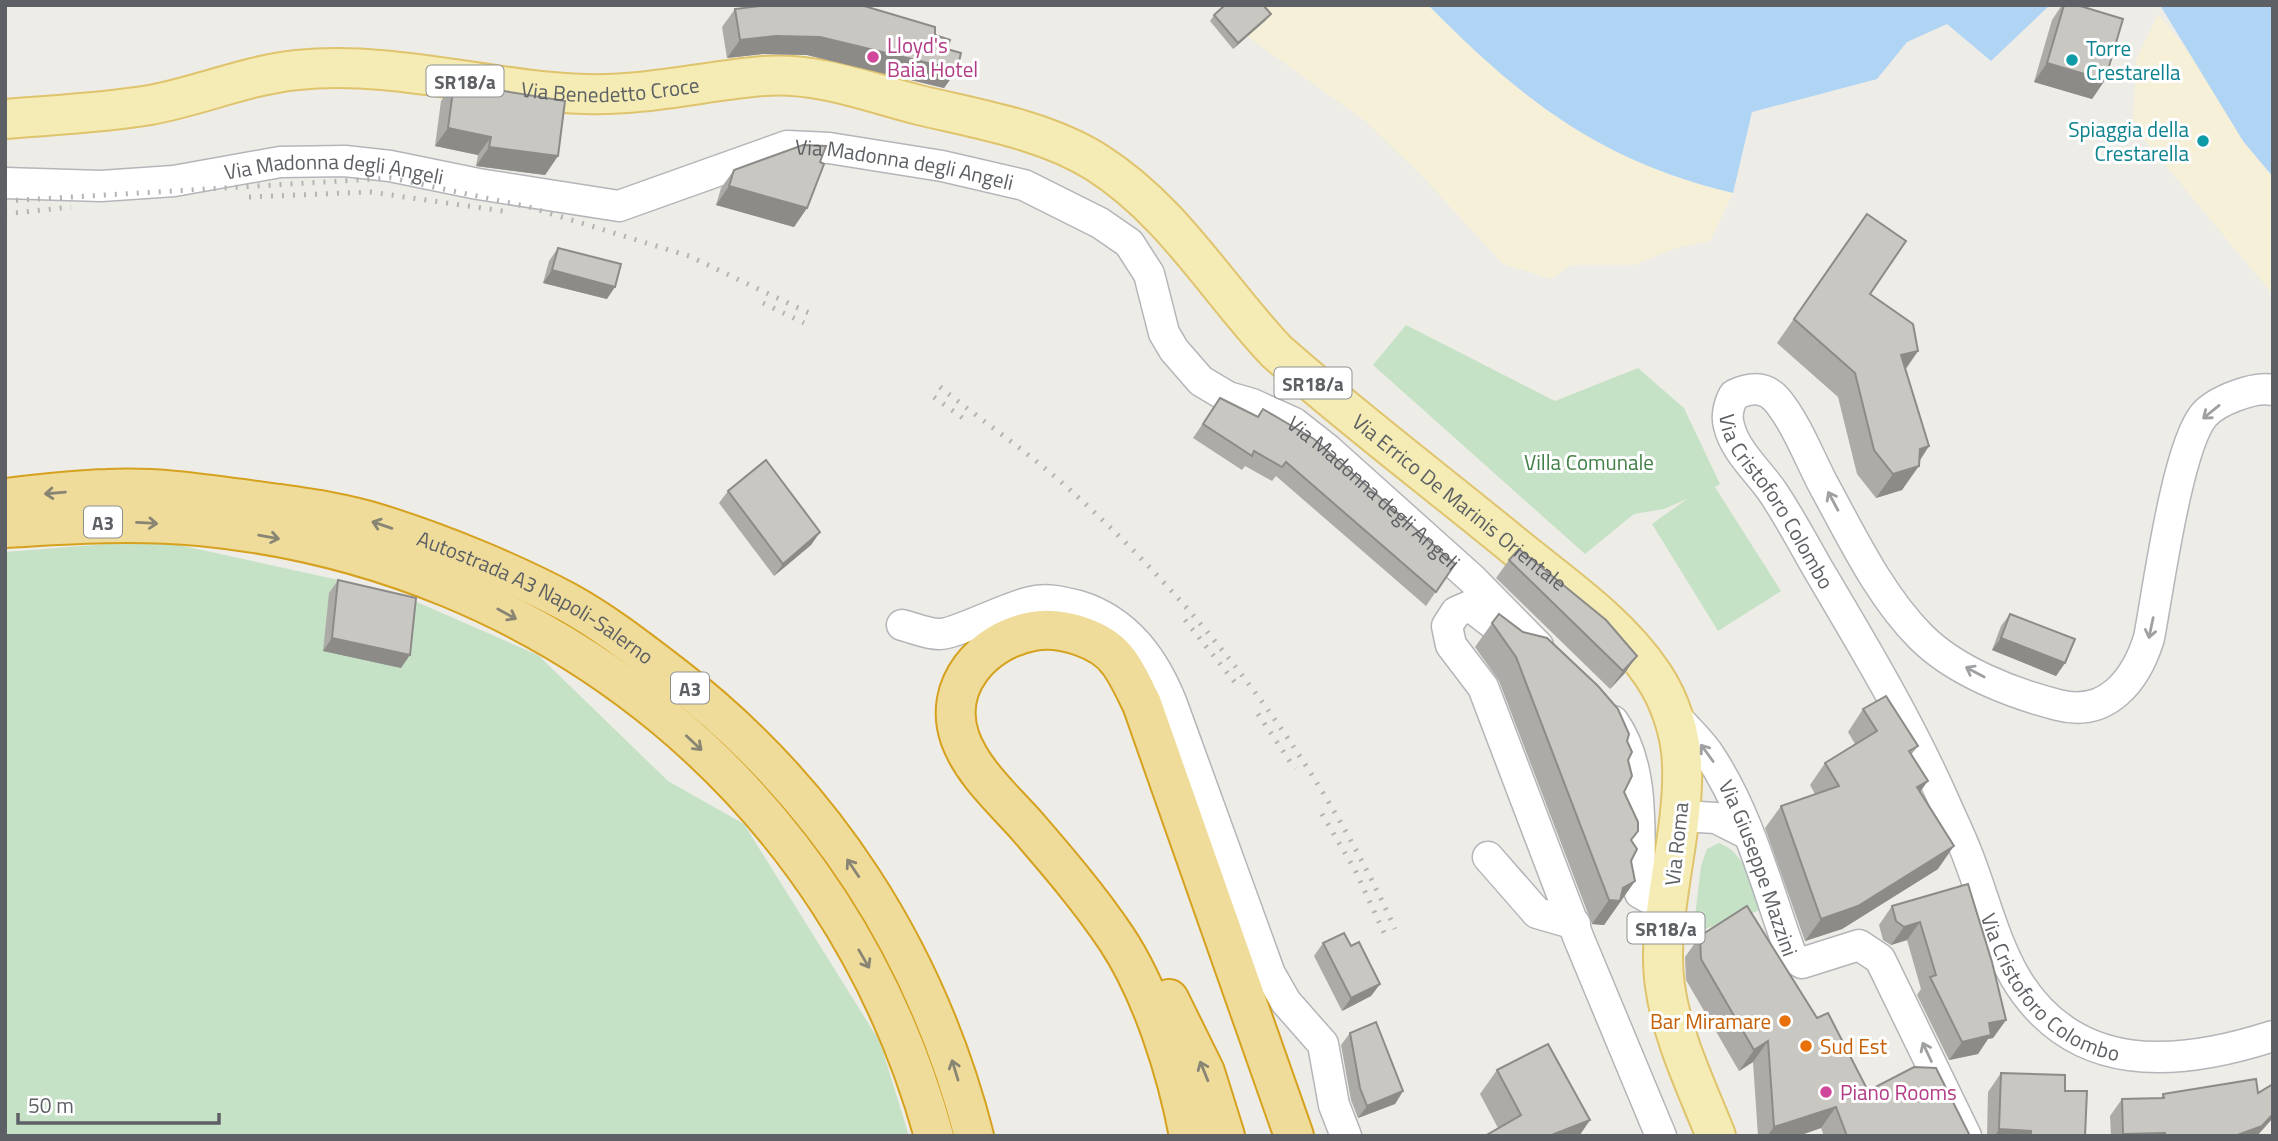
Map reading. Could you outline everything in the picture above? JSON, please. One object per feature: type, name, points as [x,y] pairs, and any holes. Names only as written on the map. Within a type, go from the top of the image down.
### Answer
[{"type":"highway","name":"Autostrada A3 Napoli-Salerno","points":[[5,498],[109,489],[199,510],[381,562],[480,599],[559,642],[644,700],[689,738],[764,813],[837,914],[896,1023],[916,1075],[934,1136]]},
{"type":"highway","name":"Autostrada A3 Napoli-Salerno","points":[[5,528],[118,521],[199,510],[299,507],[377,523],[525,580],[626,638],[715,708],[758,748],[820,820],[899,941],[927,996],[948,1050],[974,1136]]},
{"type":"highway","points":[[1189,1136],[1173,1068],[1140,982],[1116,938],[1076,882],[985,779],[969,756],[956,723],[961,684],[971,665],[992,646],[1016,634],[1044,629],[1073,634],[1097,643],[1118,660],[1132,684],[1142,704],[1294,1136]]},
{"type":"highway","points":[[1076,882],[1125,922],[1141,948],[1205,1072],[1225,1136]]},
{"type":"main road","name":"Via Benedetto Croce","points":[[5,119],[151,104],[298,70],[377,68],[469,82],[585,94],[624,94],[765,76],[804,77],[835,81],[925,106]]},
{"type":"main road","name":"Via Errico De Marinis Orientale","points":[[925,106],[1017,130],[1068,148],[1095,161],[1137,192],[1167,218],[1276,351],[1566,587],[1621,636],[1654,676],[1672,713]]},
{"type":"main road","name":"Via Roma","points":[[1672,713],[1682,762],[1681,816],[1668,909],[1665,985],[1679,1041],[1716,1136]]},
{"type":"street","name":"Via Madonna degli Angeli","points":[[5,183],[101,186],[174,181],[280,162],[345,162],[390,166],[478,184],[619,206],[787,146],[829,148],[942,166],[1024,185],[1100,223],[1129,243],[1149,274],[1164,333],[1174,350],[1201,382],[1228,397],[1252,404],[1294,423],[1472,579],[1547,655],[1516,642],[1470,606],[1455,612],[1447,626],[1451,645],[1483,687],[1661,1136]]},
{"type":"street","name":"Via Cristoforo Colombo","points":[[2273,390],[2249,393],[2204,414],[2187,445],[2149,638],[2141,663],[2120,691],[2100,704],[2073,709],[1994,682],[1947,657],[1921,638],[1886,592],[1842,519],[1784,410],[1770,393],[1755,388],[1734,395],[1729,403],[1728,424],[1738,446],[1773,492],[1910,729],[1969,858],[1998,942],[2033,1003],[2052,1023],[2081,1041],[2132,1057],[2161,1059],[2204,1056],[2273,1036]]},
{"type":"street","points":[[902,625],[941,635],[1002,610],[1047,600],[1092,610],[1117,624],[1140,646],[1160,673],[1270,974],[1286,1002],[1323,1044],[1334,1105],[1346,1136]]},
{"type":"street","points":[[1594,698],[1616,724],[1631,758],[1637,794],[1640,893],[1668,909]]},
{"type":"street","name":"Via Giuseppe Mazzini","points":[[1672,713],[1706,750],[1729,790],[1748,834],[1792,957],[1802,963],[1858,945],[1880,959],[1898,990],[1966,1136]]},
{"type":"street","points":[[1681,816],[1716,818],[1748,834]]},
{"type":"street","points":[[1488,857],[1537,913],[1575,924]]},
{"type":"green space","name":"Villa Comunale","points":[[1406,325],[1555,401],[1638,368],[1684,408],[1720,484],[1715,487],[1781,591],[1718,631],[1652,524],[1687,499],[1664,509],[1634,514],[1585,554],[1373,365]]},
{"type":"green space","points":[[156,540],[394,592],[538,655],[668,781],[744,824],[880,1042],[909,1136],[5,1136],[5,552]]},
{"type":"green space","points":[[1719,843],[1736,854],[1742,862],[1761,910],[1693,933],[1701,866],[1707,849]]},
{"type":"sand","points":[[1216,5],[1428,5],[1497,70],[1566,123],[1643,164],[1733,193],[1710,241],[1676,248],[1634,265],[1571,265],[1551,279],[1503,264],[1423,177],[1364,120],[1248,37]]},
{"type":"sand","name":"Spiaggia della Crestarella","points":[[2158,14],[2273,155],[2273,295],[2133,126],[2136,60]]},
{"type":"water","points":[[1428,5],[2050,5],[1991,61],[1947,24],[1907,42],[1877,79],[1752,112],[1733,193],[1643,164],[1566,123],[1497,70]]},
{"type":"water","points":[[2160,5],[2273,5],[2273,177],[2243,141]]},
{"type":"building","points":[[769,5],[861,5],[935,27],[935,35],[950,40],[947,49],[961,53],[957,70],[820,37],[776,36],[740,40],[735,9]]},
{"type":"building","points":[[1225,5],[1263,5],[1271,14],[1238,43],[1214,15]]},
{"type":"building","points":[[2064,5],[2077,5],[2123,19],[2105,80],[2047,63]]},
{"type":"building","points":[[454,83],[565,101],[558,156],[489,147],[491,137],[448,128]]},
{"type":"building","points":[[803,145],[826,146],[820,162],[824,164],[807,208],[729,186],[734,170]]},
{"type":"building","points":[[1867,214],[1906,241],[1870,294],[1913,324],[1918,351],[1901,355],[1929,446],[1920,449],[1919,466],[1893,474],[1874,450],[1855,373],[1794,319]]},
{"type":"building","points":[[558,248],[621,264],[615,287],[552,270]]},
{"type":"building","points":[[1220,398],[1258,417],[1263,409],[1314,439],[1455,564],[1436,592],[1286,462],[1282,467],[1254,451],[1252,456],[1203,424]]},
{"type":"building","points":[[766,460],[820,532],[783,564],[728,491]]},
{"type":"building","points":[[1519,549],[1606,620],[1637,656],[1623,671],[1509,560]]},
{"type":"building","points":[[338,580],[416,598],[410,655],[332,638]]},
{"type":"building","points":[[1499,614],[1523,632],[1547,638],[1598,686],[1618,709],[1629,734],[1627,741],[1632,752],[1628,760],[1632,776],[1624,792],[1638,822],[1638,831],[1631,840],[1637,849],[1631,861],[1635,881],[1623,888],[1620,901],[1609,900],[1516,657],[1492,623]]},
{"type":"building","points":[[2010,614],[2075,639],[2065,663],[2001,638]]},
{"type":"building","points":[[1886,696],[1918,746],[1909,751],[1928,781],[1917,787],[1954,846],[1858,906],[1821,919],[1781,806],[1839,786],[1825,763],[1877,731],[1863,709]]},
{"type":"building","points":[[1968,884],[1992,962],[2006,1020],[1989,1023],[1991,1035],[1962,1042],[1930,977],[1936,975],[1920,922],[1904,927],[1896,921],[1892,906]]},
{"type":"building","points":[[1747,906],[1817,1018],[1828,1013],[1868,1091],[1914,1067],[1936,1068],[1970,1136],[1847,1136],[1836,1107],[1774,1127],[1768,1041],[1754,1050],[1701,959],[1700,936]]},
{"type":"building","points":[[1344,933],[1351,946],[1359,942],[1380,984],[1351,998],[1323,943]]},
{"type":"building","points":[[1376,1022],[1403,1091],[1367,1106],[1360,1088],[1350,1033]]},
{"type":"building","points":[[1548,1044],[1590,1120],[1554,1134],[1555,1136],[1485,1136],[1521,1115],[1497,1070]]},
{"type":"building","points":[[2001,1073],[2065,1075],[2065,1091],[2087,1091],[2085,1136],[2031,1136],[2031,1131],[1999,1129]]},
{"type":"building","points":[[2256,1079],[2258,1093],[2273,1084],[2273,1114],[2262,1126],[2235,1136],[2123,1134],[2122,1099],[2164,1098],[2163,1094]]},
{"type":"railway","points":[[5,201],[391,178],[529,207],[689,256],[809,313]]},
{"type":"railway","points":[[249,197],[370,192],[510,212]]},
{"type":"railway","points":[[5,214],[71,207]]},
{"type":"railway","points":[[763,303],[804,323]]},
{"type":"railway","points":[[940,387],[1069,489],[1167,586],[1212,638],[1255,692],[1332,807],[1395,929]]},
{"type":"railway","points":[[934,397],[968,422]]},
{"type":"railway","points":[[1185,620],[1237,685]]},
{"type":"railway","points":[[1258,714],[1295,769]]},
{"type":"railway","points":[[1322,814],[1355,870],[1385,935]]},
{"type":"place","name":"Lloyd's Baia Hotel","points":[[873,57]]},
{"type":"place","name":"Torre Crestarella","points":[[2072,60]]},
{"type":"place","name":"Spiaggia della Crestarella","points":[[2203,141]]},
{"type":"place","name":"Bar Miramare","points":[[1785,1021]]},
{"type":"place","name":"Sud Est","points":[[1806,1046]]},
{"type":"place","name":"Piano Rooms","points":[[1826,1092]]}]
